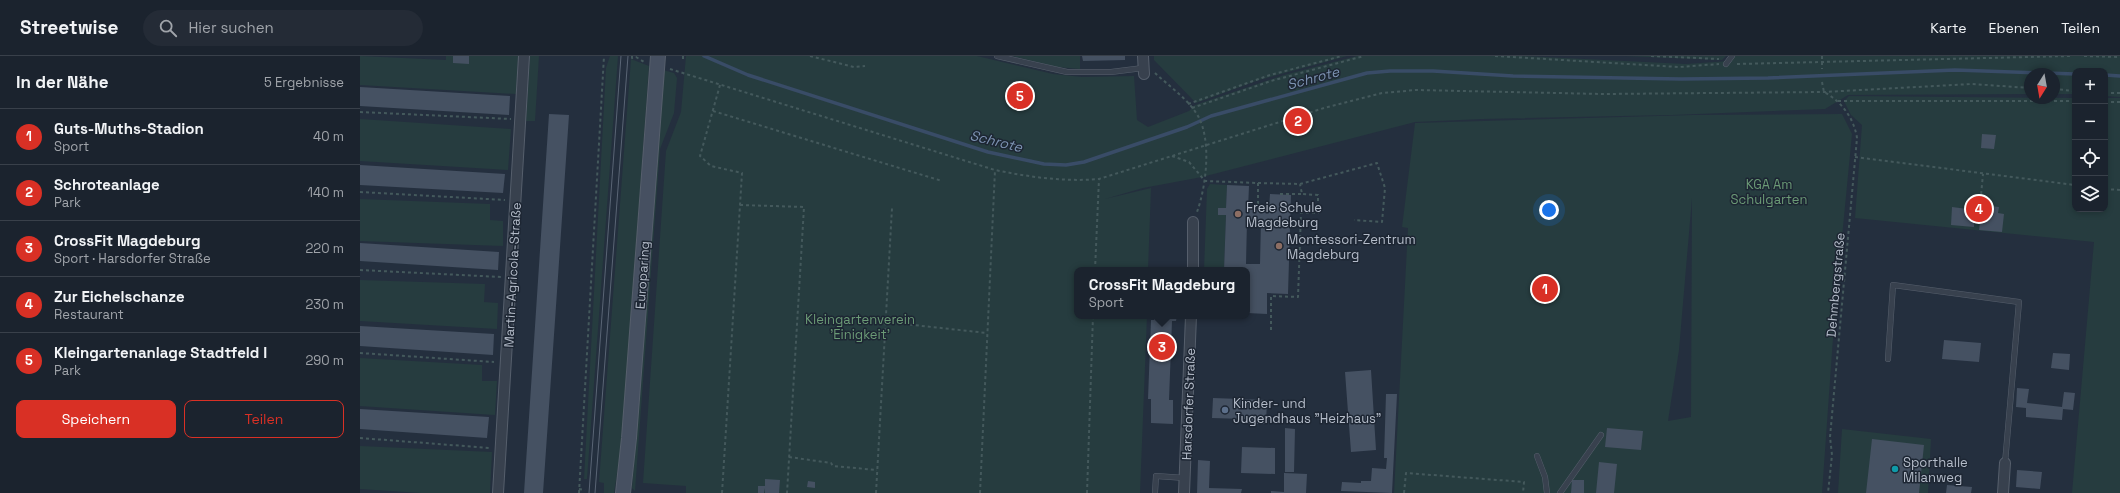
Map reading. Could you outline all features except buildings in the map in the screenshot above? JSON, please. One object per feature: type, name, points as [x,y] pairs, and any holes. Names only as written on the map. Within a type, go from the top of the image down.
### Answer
[{"type":"main road","name":"Europaring","points":[[623,493],[630,438],[652,58]]},
{"type":"street","name":"Martin-Agricola-Straße","points":[[498,493],[502,449],[524,56]]},
{"type":"street","points":[[1143,56],[1143,71]]},
{"type":"street","points":[[1193,222],[1193,267]]},
{"type":"street","name":"Harsdorfer Straße","points":[[1184,493],[1191,319]]},
{"type":"street","points":[[2003,493],[2005,463]]},
{"type":"lane","points":[[997,56],[1067,72],[1143,71]]},
{"type":"lane","points":[[1726,64],[1732,56]]},
{"type":"lane","points":[[1888,360],[1894,285],[2019,302],[2005,463]]},
{"type":"lane","points":[[1560,493],[1601,435]]},
{"type":"lane","points":[[1537,456],[1545,477],[1547,493]]},
{"type":"lane","points":[[1155,493],[1156,476],[1185,478]]},
{"type":"path","points":[[579,493],[604,56]]},
{"type":"path","points":[[632,56],[632,58],[636,57],[644,62],[645,59],[652,58]]},
{"type":"path","points":[[810,56],[854,67],[865,66]]},
{"type":"path","points":[[1188,104],[1270,75],[1342,56]]},
{"type":"path","points":[[1192,108],[1271,81],[1364,56]]},
{"type":"path","points":[[1495,56],[1679,67],[1822,61],[2070,56]]},
{"type":"path","points":[[1651,56],[1721,59],[1724,56]]},
{"type":"path","points":[[1822,56],[1822,69]]},
{"type":"path","points":[[2084,56],[2120,57]]},
{"type":"path","points":[[668,71],[672,68],[681,73],[995,170],[1072,182],[1098,180],[1206,144],[1324,108],[1382,93],[1402,91],[1603,94],[1824,92],[1972,84],[2024,88]]},
{"type":"path","points":[[1143,71],[1153,71],[1188,104],[1198,115],[1205,131],[1205,181],[1201,190],[1201,202],[1193,222]]},
{"type":"path","points":[[1822,82],[1824,92]]},
{"type":"path","points":[[720,85],[700,156],[711,166],[742,174],[722,493]]},
{"type":"path","points":[[2060,90],[2072,91]]},
{"type":"path","name":"Dehmbergstraße","points":[[1824,92],[1838,101],[1849,117],[1856,132],[1855,158],[1830,437],[1832,455],[1828,493]]},
{"type":"path","points":[[2108,92],[2120,94]]},
{"type":"path","points":[[1838,101],[2072,101]]},
{"type":"path","points":[[2108,102],[2120,102]]},
{"type":"path","points":[[713,111],[942,182]]},
{"type":"path","points":[[360,112],[520,120]]},
{"type":"path","points":[[1171,156],[1182,158],[1189,162],[1205,181],[1258,183],[1300,184],[1377,163],[1385,188],[1382,222],[1354,220]]},
{"type":"path","points":[[1855,158],[2072,185]]},
{"type":"path","points":[[980,493],[995,170]]},
{"type":"path","points":[[1980,206],[1983,174]]},
{"type":"path","points":[[1095,267],[1098,180]]},
{"type":"path","points":[[1258,183],[1258,209]]},
{"type":"path","points":[[1300,184],[1302,194]]},
{"type":"path","points":[[2108,188],[2120,190]]},
{"type":"path","points":[[360,192],[516,200]]},
{"type":"path","points":[[1271,330],[1271,295],[1298,297],[1301,212],[1318,214],[1318,195],[1280,194]]},
{"type":"path","points":[[740,205],[804,207],[787,493]]},
{"type":"path","points":[[876,493],[892,208]]},
{"type":"path","points":[[360,270],[512,277]]},
{"type":"path","points":[[1087,493],[1093,319]]},
{"type":"path","points":[[886,322],[987,333]]},
{"type":"path","points":[[360,353],[507,363]]},
{"type":"path","points":[[360,438],[502,449]]},
{"type":"path","points":[[789,457],[831,463],[833,466],[878,470]]},
{"type":"path","points":[[1404,493],[1406,473],[1524,482],[1523,493]]},
{"type":"path","points":[[579,489],[584,490]]},
{"type":"green space","points":[[360,56],[446,60],[446,56],[518,56],[516,94],[360,85]]},
{"type":"green space","points":[[530,56],[539,56],[535,121],[526,121]]},
{"type":"green space","points":[[610,56],[618,56],[587,479],[584,479],[606,68]]},
{"type":"green space","name":"Kleingartenverein 'Einigkeit'","points":[[686,56],[977,56],[1053,74],[1082,77],[1134,76],[1137,120],[1148,127],[1189,111],[1195,105],[1284,75],[1357,56],[1523,56],[1686,64],[1729,61],[1734,56],[2120,56],[2120,97],[2108,96],[2108,68],[2072,68],[2072,94],[2060,94],[2060,68],[2024,68],[2024,94],[1848,95],[1825,109],[1415,122],[1202,177],[1143,188],[1105,199],[1151,188],[1148,267],[1074,267],[1074,319],[1147,319],[1140,493],[686,493],[686,486],[643,483],[666,151],[681,112]]},
{"type":"green space","points":[[1012,56],[1080,56],[1080,69],[1057,67]]},
{"type":"green space","points":[[1154,56],[1347,56],[1259,80],[1196,103],[1154,60]]},
{"type":"green space","points":[[1625,56],[1726,56],[1722,60]]},
{"type":"green space","points":[[631,59],[649,66],[622,441],[614,493],[604,493],[604,483],[599,482]]},
{"type":"green space","points":[[663,70],[674,73],[677,78],[674,113],[660,149],[635,491],[632,488]]},
{"type":"green space","points":[[1849,96],[2024,98],[2024,104],[2060,104],[2060,98],[2072,98],[2072,212],[2108,212],[2108,98],[2120,98],[2120,493],[2072,493],[2094,242],[1855,218],[1862,125],[1851,115],[1844,101]]},
{"type":"green space","name":"KGA Am Schulgarten","points":[[1842,114],[1852,134],[1835,310],[1822,493],[1394,493],[1408,228],[1402,227],[1415,123],[1693,115]],"holes":[[[1692,198],[1691,417],[1668,421],[1679,350]]]},
{"type":"green space","points":[[360,119],[511,129],[508,170],[360,161]]},
{"type":"green space","points":[[1210,184],[1227,185],[1226,208],[1218,208],[1218,214],[1226,215],[1224,267],[1204,267],[1207,189]]},
{"type":"green space","points":[[360,199],[490,204],[490,220],[503,221],[503,246],[360,241]]},
{"type":"green space","points":[[360,280],[485,284],[484,302],[498,303],[497,329],[360,321]]},
{"type":"green space","points":[[360,358],[482,365],[482,381],[497,381],[495,415],[360,406]]},
{"type":"green space","points":[[1842,429],[1931,439],[1928,493],[1838,493]]},
{"type":"green space","points":[[360,446],[492,452],[490,493],[421,493],[360,489]]},
{"type":"waterway","name":"Schrote","points":[[704,56],[748,75],[988,152],[1044,164],[1066,165],[1084,162],[1187,127],[1211,116],[1367,73],[1390,71],[1433,71],[1513,76],[1681,79],[1768,78],[1955,70],[2072,74]]},
{"type":"waterway","name":"Schrote","points":[[2108,75],[2120,76]]},
{"type":"tram line","points":[[589,493],[621,56]]},
{"type":"tram line","points":[[595,493],[628,56]]},
{"type":"place","name":"Kleingartenanlage Stadtfeld I","points":[[1020,96]]},
{"type":"place","name":"Schroteanlage","points":[[1298,121]]},
{"type":"place","name":"Zur Eichelschanze","points":[[1979,209]]},
{"type":"place","name":"Freie Schule Magdeburg","points":[[1238,214]]},
{"type":"place","name":"Montessori-Zentrum Magdeburg","points":[[1279,246]]},
{"type":"place","name":"Guts-Muths-Stadion","points":[[1545,289]]},
{"type":"place","name":"CrossFit Magdeburg","points":[[1162,347]]},
{"type":"place","name":"Kinder- und Jugendhaus \"Heizhaus\"","points":[[1225,410]]},
{"type":"place","name":"Sporthalle Milanweg","points":[[1895,469]]}]
